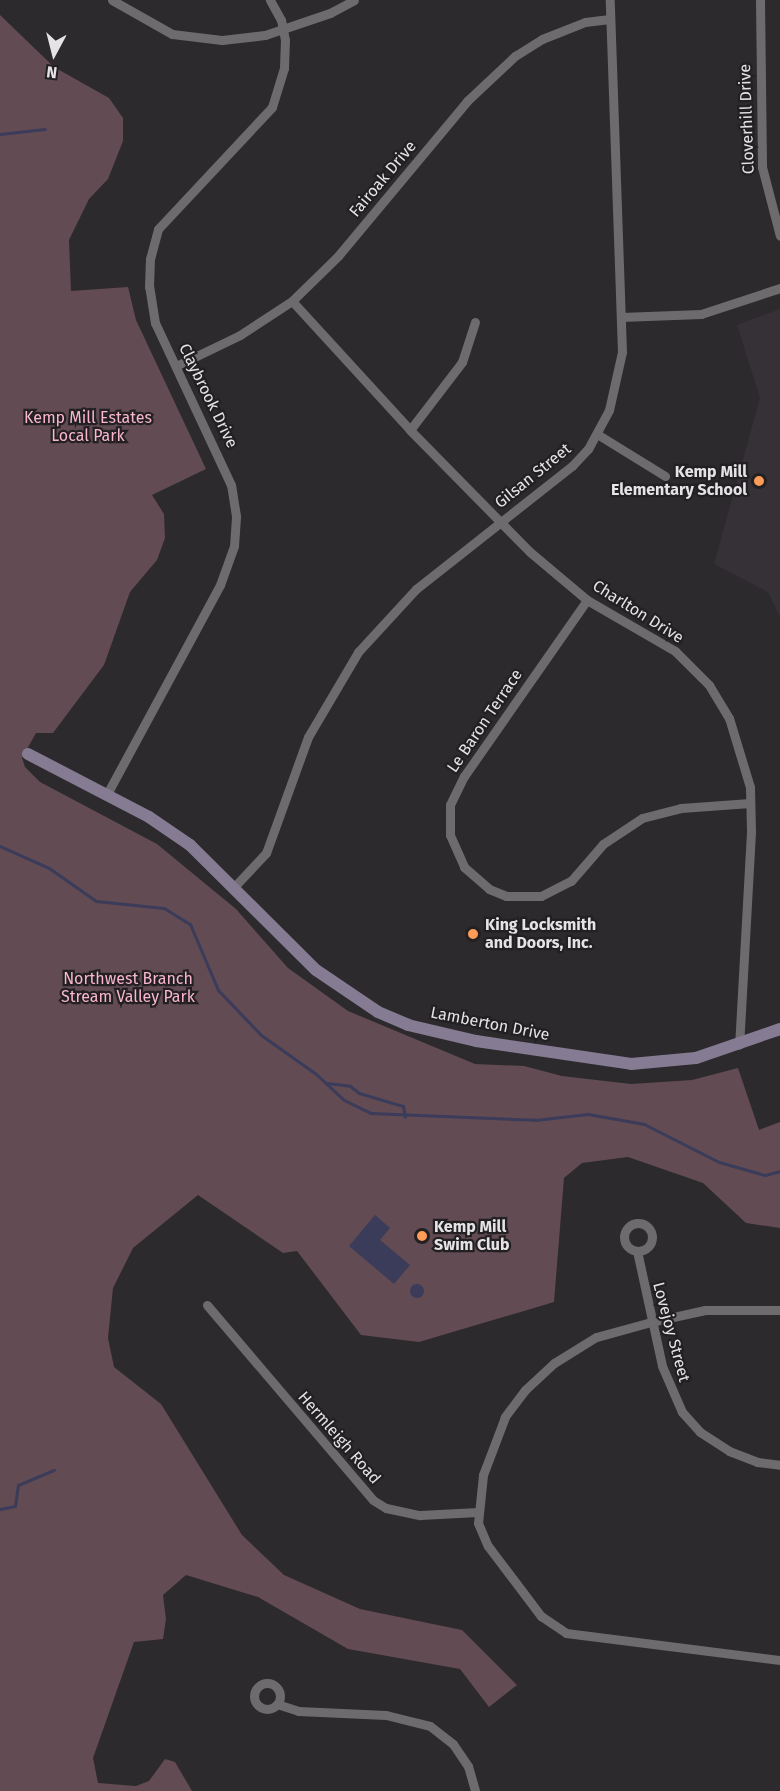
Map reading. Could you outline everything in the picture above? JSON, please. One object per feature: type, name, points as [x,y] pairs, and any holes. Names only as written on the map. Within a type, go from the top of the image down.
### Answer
[{"type":"street","points":[[112,0],[142,20],[196,39],[222,40],[282,30],[354,0]]},
{"type":"street","name":"Claybrook Drive","points":[[107,794],[220,585],[234,546],[236,516],[231,485],[177,364],[155,323],[151,306],[150,259],[158,229],[272,107],[284,68],[282,30],[270,0]]},
{"type":"street","name":"Gilsan Street","points":[[235,886],[266,853],[308,737],[358,652],[416,589],[572,466],[597,434],[618,381],[621,316],[610,0]]},
{"type":"street","name":"Cloverhill Drive","points":[[760,0],[762,167],[780,236]]},
{"type":"street","name":"Fairoak Drive","points":[[177,364],[240,335],[292,301],[339,256],[493,74],[542,39],[585,22],[610,19]]},
{"type":"street","points":[[621,316],[701,314],[780,288]]},
{"type":"street","name":"Charlton Drive","points":[[292,301],[410,430],[499,522],[587,600],[658,639],[709,685],[742,750],[750,803],[739,1045]]},
{"type":"street","points":[[410,430],[462,362],[475,322]]},
{"type":"street","points":[[597,434],[665,476]]},
{"type":"street","name":"Le Baron Terrace","points":[[587,600],[464,776],[450,805],[450,835],[464,867],[489,889],[506,896],[541,896],[571,880],[603,844],[642,818],[681,808],[750,803]]},
{"type":"street","name":"Lamberton Drive","points":[[28,753],[107,794],[190,845],[235,886],[316,970],[378,1012],[408,1025],[476,1041],[631,1064],[696,1058],[780,1029]]},
{"type":"street","name":"Lovejoy Street","points":[[638,1251],[662,1366],[682,1412],[700,1432],[729,1451],[757,1462],[780,1465]]},
{"type":"street","name":"Hermleigh Road","points":[[207,1305],[373,1500],[386,1508],[420,1515],[478,1512]]},
{"type":"street","points":[[780,1310],[705,1310],[651,1322],[580,1346],[525,1390],[492,1446],[478,1512],[478,1523],[488,1546],[541,1616],[566,1633],[780,1660]]},
{"type":"street","points":[[277,1704],[298,1711],[386,1715],[430,1726],[453,1744],[468,1766],[475,1791]]},
{"type":"shaded area","name":"Kemp Mill Elementary School","points":[[780,309],[780,617],[768,592],[714,564],[760,398],[737,325]]},
{"type":"green space","points":[[0,15],[54,67],[109,98],[123,118],[123,141],[108,179],[89,199],[69,240],[71,291],[128,287],[136,320],[206,469],[152,495],[164,514],[165,538],[157,560],[130,592],[104,665],[53,733],[36,733],[22,758],[25,767],[40,782],[157,844],[236,909],[288,968],[348,1011],[475,1064],[524,1066],[562,1076],[631,1084],[692,1080],[738,1068],[759,1130],[780,1122],[780,1228],[746,1223],[703,1183],[628,1157],[582,1163],[564,1178],[554,1302],[419,1342],[361,1335],[297,1251],[283,1253],[198,1195],[133,1248],[113,1288],[108,1338],[114,1367],[161,1404],[242,1535],[284,1575],[360,1609],[462,1630],[517,1685],[489,1707],[460,1669],[348,1649],[258,1597],[186,1575],[163,1595],[166,1619],[163,1639],[134,1642],[93,1758],[98,1783],[136,1786],[149,1781],[165,1759],[175,1762],[192,1791],[0,1791]]},
{"type":"water","points":[[375,1215],[390,1228],[380,1240],[410,1265],[394,1284],[349,1246]]},
{"type":"water","points":[[417,1284],[422,1286],[424,1291],[422,1296],[417,1298],[412,1296],[410,1291],[412,1286]]},
{"type":"waterway","points":[[0,134],[45,129]]},
{"type":"waterway","points":[[0,846],[49,868],[96,901],[164,908],[190,924],[218,990],[261,1035],[316,1074],[344,1100],[371,1113],[535,1120],[588,1114],[644,1124],[719,1162],[765,1175],[780,1171]]},
{"type":"waterway","points":[[327,1083],[350,1086],[359,1093],[403,1106],[405,1117]]},
{"type":"waterway","points":[[0,1509],[15,1506],[18,1485],[54,1470]]},
{"type":"place","name":"Kemp Mill Elementary School","points":[[759,481]]},
{"type":"place","name":"King Locksmith and Doors, Inc.","points":[[473,934]]},
{"type":"place","name":"Kemp Mill Swim Club","points":[[422,1236]]},
{"type":"park label","name":"Kemp Mill Estates Local Park","points":[[88,427]]},
{"type":"park label","name":"Northwest Branch Stream Valley Park","points":[[128,988]]}]
